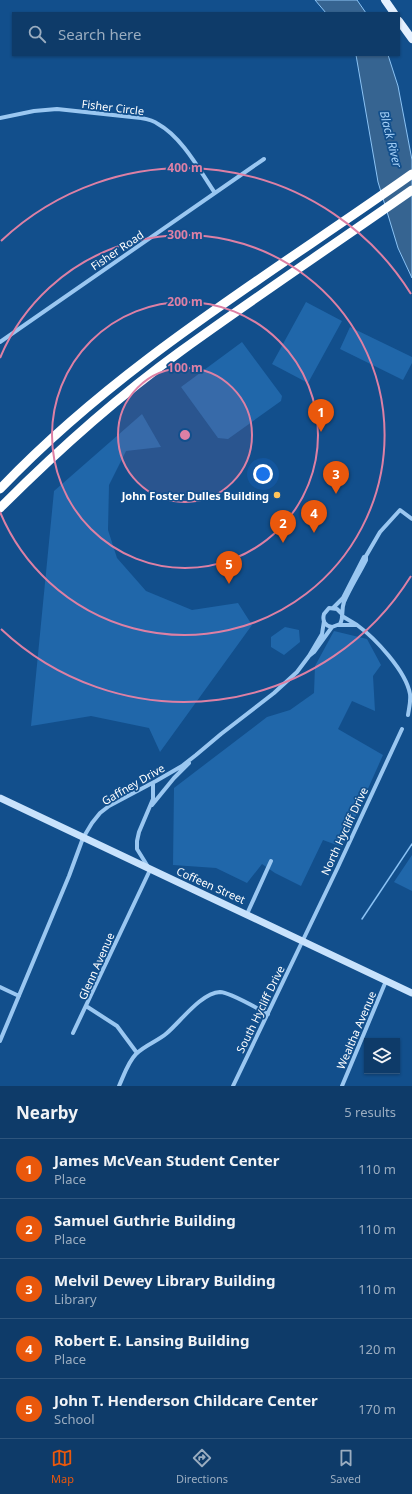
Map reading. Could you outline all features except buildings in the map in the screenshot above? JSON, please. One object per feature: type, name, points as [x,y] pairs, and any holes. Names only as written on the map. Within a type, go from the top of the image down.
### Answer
[{"type":"highway","points":[[0,489],[57,435],[98,399],[149,358],[211,313],[412,174]]},
{"type":"highway","points":[[0,508],[55,455],[130,391],[180,352],[412,190]]},
{"type":"main road","points":[[384,0],[393,12]]},
{"type":"main road","points":[[400,22],[412,39]]},
{"type":"main road","name":"Coffeen Street","points":[[0,798],[150,870],[303,940],[412,993]]},
{"type":"street","name":"Fisher Circle","points":[[0,118],[34,111],[57,109],[140,118],[152,121],[159,124],[171,133],[214,193]]},
{"type":"street","name":"Fisher Road","points":[[0,342],[264,159]]},
{"type":"street","points":[[357,625],[338,625],[332,627],[327,625],[323,616],[329,608],[333,608],[343,598],[374,540],[400,510],[412,519]]},
{"type":"street","points":[[338,625],[341,621],[344,604],[366,560],[366,556]]},
{"type":"street","points":[[333,608],[337,609],[369,634],[398,668],[410,693],[408,715]]},
{"type":"street","name":"Gaffney Drive","points":[[0,1041],[69,876],[83,838],[92,823],[100,813],[109,806],[182,766],[274,693],[297,672],[309,656],[322,634],[324,621]]},
{"type":"street","name":"Gaffney Drive","points":[[309,656],[314,652],[332,627]]},
{"type":"street","name":"North Hycliff Drive","points":[[303,940],[402,729]]},
{"type":"street","points":[[148,810],[174,778],[196,755]]},
{"type":"street","points":[[150,870],[137,849],[137,841],[139,832],[153,799],[153,783]]},
{"type":"street","points":[[247,914],[271,861]]},
{"type":"street","name":"Glenn Avenue","points":[[137,1053],[117,1026],[86,1006],[150,870]]},
{"type":"street","name":"South Hycliff Drive","points":[[233,1086],[303,940]]},
{"type":"street","name":"Wealtha Avenue","points":[[342,1086],[386,981]]},
{"type":"street","points":[[0,988],[19,996]]},
{"type":"street","points":[[119,1086],[130,1062],[137,1053],[166,1034],[205,998],[222,992],[268,1014]]},
{"type":"street","points":[[73,1032],[86,1006]]},
{"type":"shaded area","points":[[306,302],[342,321],[308,383],[272,364]]},
{"type":"shaded area","points":[[350,327],[412,357],[412,363],[403,380],[340,349]]},
{"type":"shaded area","points":[[242,342],[282,396],[281,401],[228,439],[218,438],[181,387]]},
{"type":"shaded area","points":[[142,414],[161,447],[126,451],[109,485],[108,530],[117,558],[146,591],[192,610],[238,603],[252,625],[160,752],[149,728],[91,716],[31,726],[54,491]]},
{"type":"shaded area","points":[[285,627],[299,630],[300,642],[284,655],[271,647],[271,637]]},
{"type":"shaded area","points":[[334,631],[367,639],[381,665],[373,676],[375,711],[352,701],[338,729],[383,755],[342,847],[323,840],[301,886],[275,873],[262,864],[247,883],[216,868],[173,865],[174,788],[267,717],[290,710],[314,693],[315,666]]},
{"type":"shaded area","points":[[412,855],[412,891],[394,882]]},
{"type":"water","points":[[315,0],[357,0],[365,12],[325,12]]},
{"type":"water","name":"Black River","points":[[356,56],[388,56],[398,86],[412,160],[412,278],[398,248],[378,182]]},
{"type":"waterway","points":[[362,919],[412,844]]},
{"type":"place","name":"James McVean Student Center","points":[[321,432]]},
{"type":"place","name":"Melvil Dewey Library Building","points":[[336,494]]},
{"type":"place","name":"John Foster Dulles Building","points":[[277,495]]},
{"type":"place","name":"Robert E. Lansing Building","points":[[314,533]]},
{"type":"place","name":"Samuel Guthrie Building","points":[[283,543]]},
{"type":"place","name":"John T. Henderson Childcare Center","points":[[229,584]]}]
